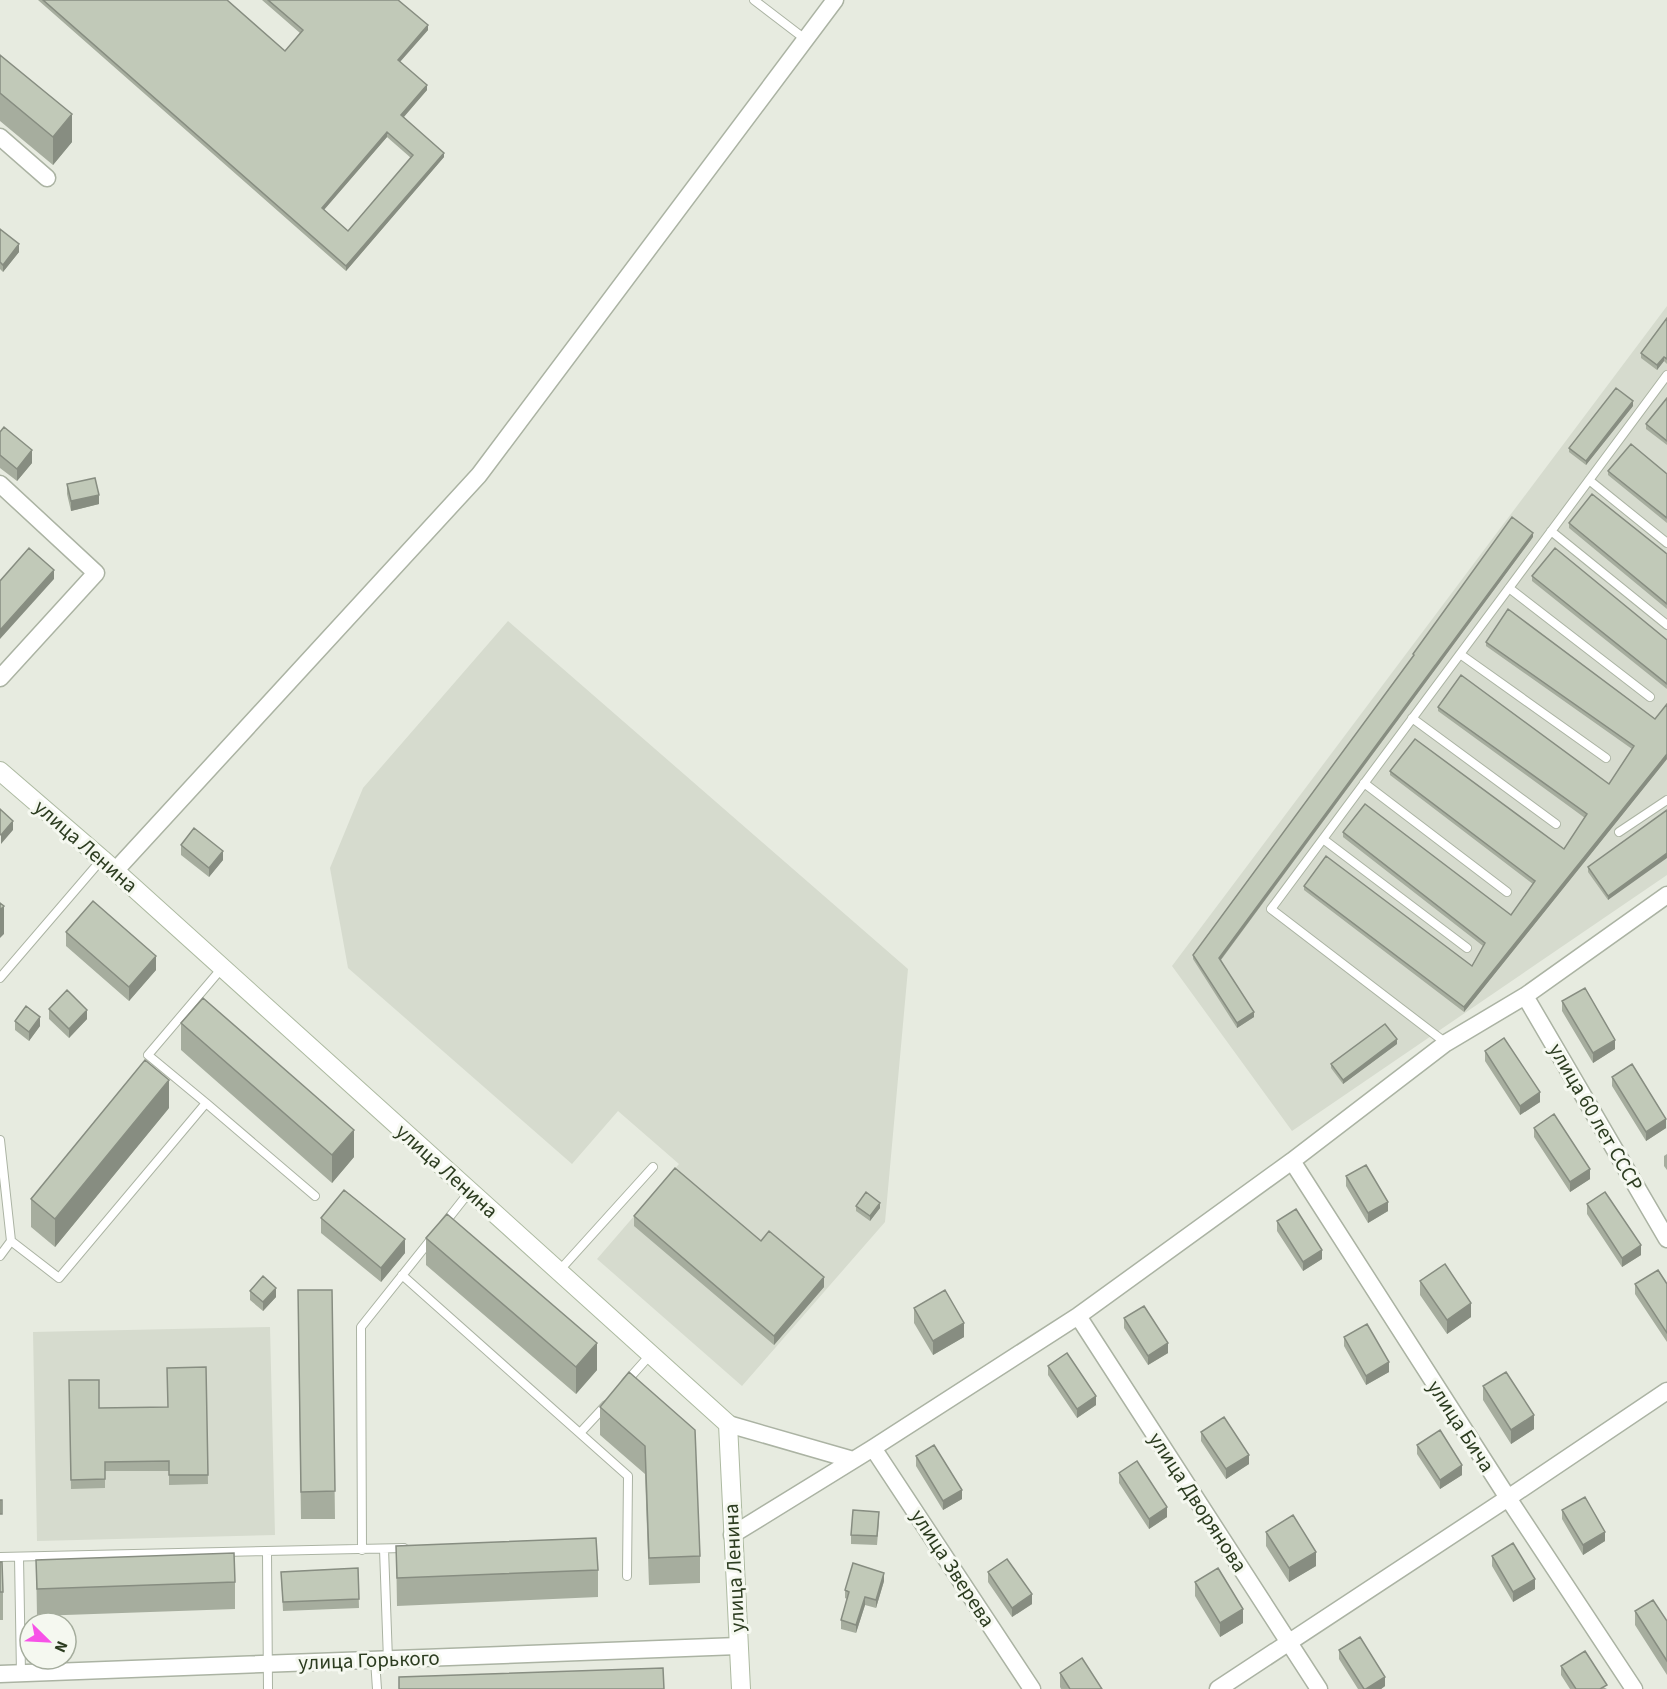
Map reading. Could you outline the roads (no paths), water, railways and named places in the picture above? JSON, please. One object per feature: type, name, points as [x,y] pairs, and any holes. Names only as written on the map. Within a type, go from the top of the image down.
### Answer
[{"type":"street","points":[[108,865],[479,475],[835,0]]},
{"type":"street","points":[[0,138],[47,178]]},
{"type":"street","points":[[0,484],[96,573],[0,678]]},
{"type":"street","name":"улица Ленина","points":[[0,771],[108,865],[728,1424],[741,1689]]},
{"type":"street","points":[[732,1535],[873,1448],[1078,1316],[1292,1161],[1446,1043],[1525,996],[1667,895]]},
{"type":"street","name":"улица 60 лет СССР","points":[[1525,996],[1667,1239]]},
{"type":"street","name":"улица Бича","points":[[1292,1161],[1508,1498],[1634,1689]]},
{"type":"street","name":"улица Дворянова","points":[[1078,1316],[1318,1689]]},
{"type":"street","points":[[1218,1689],[1667,1390]]},
{"type":"street","points":[[728,1424],[853,1460]]},
{"type":"street","name":"улица Зверева","points":[[873,1448],[1032,1689]]},
{"type":"street","name":"улица Горького","points":[[0,1674],[738,1646]]},
{"type":"lane","points":[[754,0],[806,39]]},
{"type":"lane","points":[[1446,1043],[1271,909],[1665,381]]},
{"type":"lane","points":[[1589,480],[1667,543]]},
{"type":"lane","points":[[1551,531],[1667,625]]},
{"type":"lane","points":[[1509,588],[1650,697]]},
{"type":"lane","points":[[1460,654],[1606,758]]},
{"type":"lane","points":[[1412,718],[1556,824]]},
{"type":"lane","points":[[1365,783],[1507,892]]},
{"type":"lane","points":[[1619,832],[1667,800]]},
{"type":"lane","points":[[1323,839],[1467,948]]},
{"type":"lane","points":[[0,978],[108,865]]},
{"type":"lane","points":[[222,968],[148,1055],[315,1196]]},
{"type":"lane","points":[[11,1241],[59,1278],[206,1103]]},
{"type":"lane","points":[[0,1140],[11,1241],[0,1256]]},
{"type":"lane","points":[[559,1272],[652,1167]]},
{"type":"lane","points":[[362,1550],[361,1327],[470,1191]]},
{"type":"lane","points":[[402,1275],[628,1476],[627,1576]]},
{"type":"lane","points":[[619,1389],[651,1354]]},
{"type":"lane","points":[[580,1433],[611,1398]]},
{"type":"lane","points":[[0,1557],[408,1548]]},
{"type":"lane","points":[[377,1689],[382,1660],[384,1549]]},
{"type":"lane","points":[[267,1552],[267,1689]]},
{"type":"lane","points":[[19,1557],[21,1674]]}]
